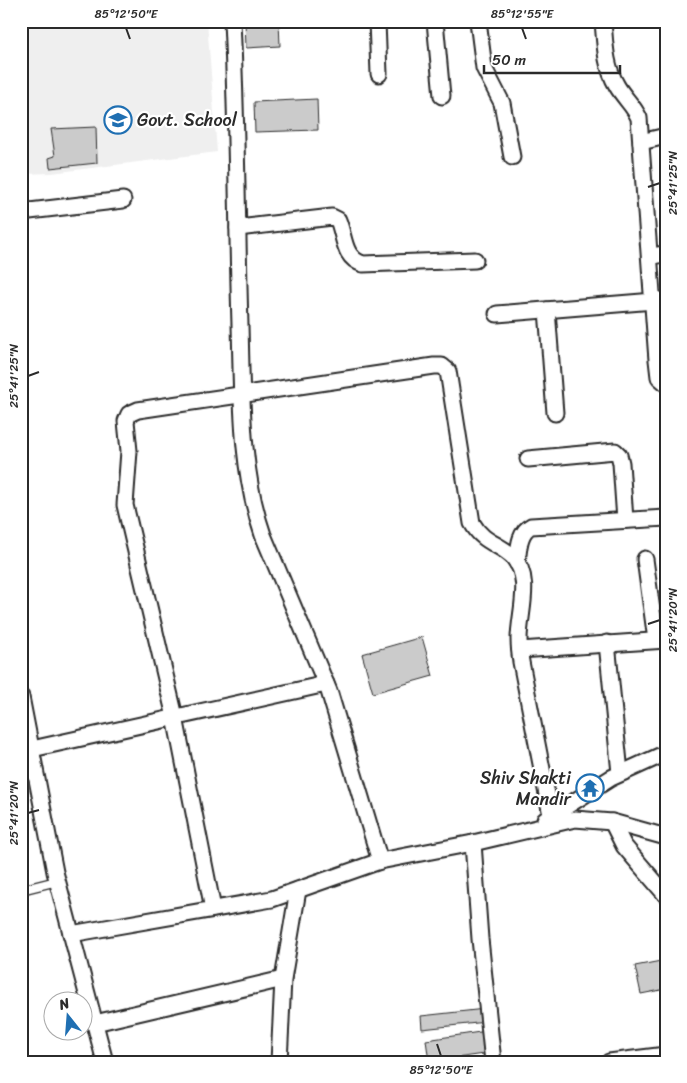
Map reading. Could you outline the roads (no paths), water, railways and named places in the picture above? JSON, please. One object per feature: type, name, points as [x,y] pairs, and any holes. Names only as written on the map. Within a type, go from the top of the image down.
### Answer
[{"type":"street","points":[[232,21],[236,106],[242,393],[246,448],[254,511],[326,684],[380,860]]},
{"type":"street","points":[[377,21],[379,74]]},
{"type":"street","points":[[435,21],[442,96]]},
{"type":"street","points":[[478,21],[484,68],[502,102],[512,157]]},
{"type":"street","points":[[603,21],[608,65],[618,88],[634,108],[639,118],[650,256],[659,301],[659,377],[666,383]]},
{"type":"street","points":[[641,142],[666,136]]},
{"type":"street","points":[[21,212],[123,200]]},
{"type":"street","points":[[238,228],[332,217],[338,220],[349,257],[354,262],[363,264],[475,260]]},
{"type":"street","points":[[650,256],[666,254]]},
{"type":"street","points":[[497,314],[659,301]]},
{"type":"street","points":[[547,310],[555,413]]},
{"type":"street","points":[[213,909],[176,717],[125,505],[129,451],[126,421],[129,414],[138,410],[242,393],[442,366],[448,371],[451,380],[472,523],[477,533],[491,544],[512,556],[517,563],[523,585],[520,650],[552,815]]},
{"type":"street","points":[[528,459],[615,450],[620,455],[626,520]]},
{"type":"street","points":[[517,563],[521,537],[524,530],[531,526],[666,518]]},
{"type":"street","points":[[520,650],[661,640],[645,559]]},
{"type":"street","points":[[607,643],[620,773]]},
{"type":"street","points":[[29,759],[176,717],[326,684]]},
{"type":"street","points":[[21,697],[29,759],[57,880],[105,1062]]},
{"type":"street","points":[[533,828],[620,773],[666,753]]},
{"type":"street","points":[[71,934],[272,899],[380,860],[474,843],[575,819],[612,822],[666,837]]},
{"type":"street","points":[[612,822],[624,846],[666,895]]},
{"type":"street","points":[[474,843],[480,939],[493,1062]]},
{"type":"street","points":[[279,1062],[283,979],[298,890]]},
{"type":"street","points":[[95,1023],[283,979]]},
{"type":"street","points":[[609,1062],[666,1055]]},
{"type":"lane","points":[[21,890],[57,880]]},
{"type":"place","name":"Govt. School","points":[[118,120]]},
{"type":"place","name":"Shiv Shakti Mandir","points":[[590,788]]}]
